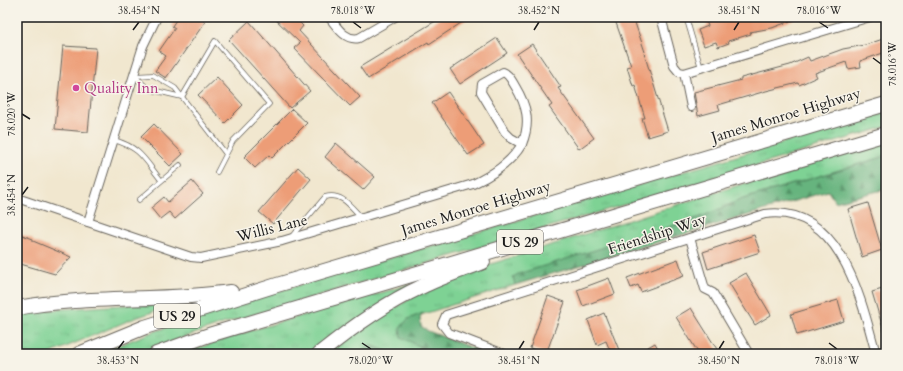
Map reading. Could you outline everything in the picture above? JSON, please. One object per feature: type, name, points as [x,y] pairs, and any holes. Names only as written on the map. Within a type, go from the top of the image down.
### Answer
[{"type":"highway","name":"James Monroe Highway","points":[[79,354],[145,327],[277,284],[886,104]]},
{"type":"highway","name":"US 29","points":[[156,354],[217,333],[886,134]]},
{"type":"highway","points":[[319,354],[366,318],[421,286],[570,228]]},
{"type":"highway","points":[[17,308],[59,303],[166,298],[212,294],[277,284]]},
{"type":"street","points":[[88,222],[135,76],[143,46],[157,17]]},
{"type":"street","points":[[329,17],[346,37],[354,40],[395,17]]},
{"type":"street","points":[[661,17],[674,66],[679,72],[684,73],[870,17]]},
{"type":"street","points":[[503,72],[506,73],[513,82],[526,108],[527,126],[522,144],[505,132],[481,92],[482,84],[503,72]]},
{"type":"street","points":[[684,73],[691,108]]},
{"type":"street","name":"Willis Lane","points":[[17,198],[191,257],[201,258],[290,238],[474,184],[500,169],[522,144]]},
{"type":"street","name":"Friendship Way","points":[[504,354],[448,333],[442,324],[443,319],[446,315],[765,214],[777,212],[802,217],[813,224],[830,240],[847,264],[876,354]]},
{"type":"street","points":[[690,238],[705,289],[713,293],[749,354]]},
{"type":"lane","points":[[686,17],[701,68]]},
{"type":"lane","points":[[182,97],[215,41],[268,104],[233,142],[217,172]]},
{"type":"lane","points":[[135,76],[153,75],[175,88],[226,154]]},
{"type":"lane","points":[[135,76],[148,90],[182,97]]},
{"type":"lane","points":[[114,140],[130,145],[138,150],[161,180]]},
{"type":"lane","points":[[139,200],[180,165]]},
{"type":"lane","points":[[290,238],[325,197],[331,196],[344,199],[362,218]]},
{"type":"green space","points":[[886,112],[886,127],[222,324],[137,354],[96,354],[150,333],[289,288]]},
{"type":"green space","points":[[886,141],[886,156],[740,200],[701,217],[514,277],[515,285],[408,319],[420,348],[435,354],[394,354],[370,345],[359,354],[326,354],[339,342],[441,280],[780,172]]},
{"type":"green space","points":[[886,156],[886,189],[835,202],[828,191],[515,285],[513,277],[518,274],[701,217],[740,200]]},
{"type":"green space","points":[[408,285],[411,287],[313,354],[180,354],[256,329]]},
{"type":"green space","points":[[184,301],[130,320],[49,354],[17,354],[17,312]]},
{"type":"green space","points":[[423,313],[420,318],[421,326],[428,331],[488,354],[435,354],[401,337],[400,328],[408,319]]},
{"type":"green space","points":[[370,345],[394,354],[359,354]]},
{"type":"building","points":[[178,17],[197,17],[205,22],[166,78],[155,71],[166,56],[159,51],[175,28],[172,26]]},
{"type":"building","points":[[273,17],[294,17],[303,26],[299,31],[360,97],[350,106],[294,48],[300,43]]},
{"type":"building","points":[[442,17],[470,17],[429,44],[428,42],[368,79],[360,67]]},
{"type":"building","points":[[614,17],[633,17],[668,131],[648,137],[642,118],[645,118],[635,85],[633,86],[627,67],[631,66]]},
{"type":"building","points":[[718,17],[721,21],[734,17],[798,18],[772,28],[750,32],[751,34],[728,41],[729,43],[718,47],[716,42],[704,46],[698,30],[708,26],[706,21]]},
{"type":"building","points":[[249,21],[310,91],[290,108],[229,40]]},
{"type":"building","points":[[497,38],[507,53],[460,84],[450,69]]},
{"type":"building","points":[[886,38],[886,52],[860,61],[861,67],[848,69],[846,62],[815,73],[817,77],[799,85],[798,83],[718,105],[720,110],[698,116],[694,92],[790,65],[808,57],[810,61],[843,49],[865,45]]},
{"type":"building","points":[[532,44],[561,87],[558,88],[594,138],[579,149],[549,107],[552,105],[517,54]]},
{"type":"building","name":"Quality Inn","points":[[63,46],[96,48],[88,132],[55,129]]},
{"type":"building","points":[[217,77],[243,105],[225,123],[198,95]]},
{"type":"building","points":[[448,92],[484,145],[468,155],[432,103]]},
{"type":"building","points":[[292,109],[307,123],[272,158],[269,155],[255,168],[244,157]]},
{"type":"building","points":[[154,124],[183,154],[170,166],[141,137]]},
{"type":"building","points":[[336,143],[375,177],[363,190],[325,157]]},
{"type":"building","points":[[298,167],[311,179],[273,224],[259,212]]},
{"type":"building","points":[[192,181],[203,194],[175,219],[169,212],[160,219],[151,208],[164,197],[168,202]]},
{"type":"building","points":[[868,203],[882,250],[862,257],[848,209]]},
{"type":"building","points":[[17,233],[71,257],[55,274],[17,263]]},
{"type":"building","points":[[754,235],[760,252],[708,269],[703,252]]},
{"type":"building","points":[[678,259],[684,276],[641,292],[638,285],[631,288],[627,278]]},
{"type":"building","points":[[746,273],[771,315],[755,325],[729,283]]},
{"type":"building","points":[[609,278],[615,294],[583,306],[577,290]]},
{"type":"building","points":[[886,288],[886,331],[884,332],[872,292]]},
{"type":"building","points":[[548,296],[565,302],[546,354],[530,348]]},
{"type":"building","points":[[838,300],[844,321],[797,335],[791,314]]},
{"type":"building","points":[[691,308],[720,354],[699,354],[676,317]]},
{"type":"building","points":[[604,313],[619,350],[611,353],[606,341],[597,345],[588,320]]},
{"type":"building","points":[[655,343],[661,354],[636,354]]},
{"type":"place","name":"Quality Inn","points":[[76,88]]}]
